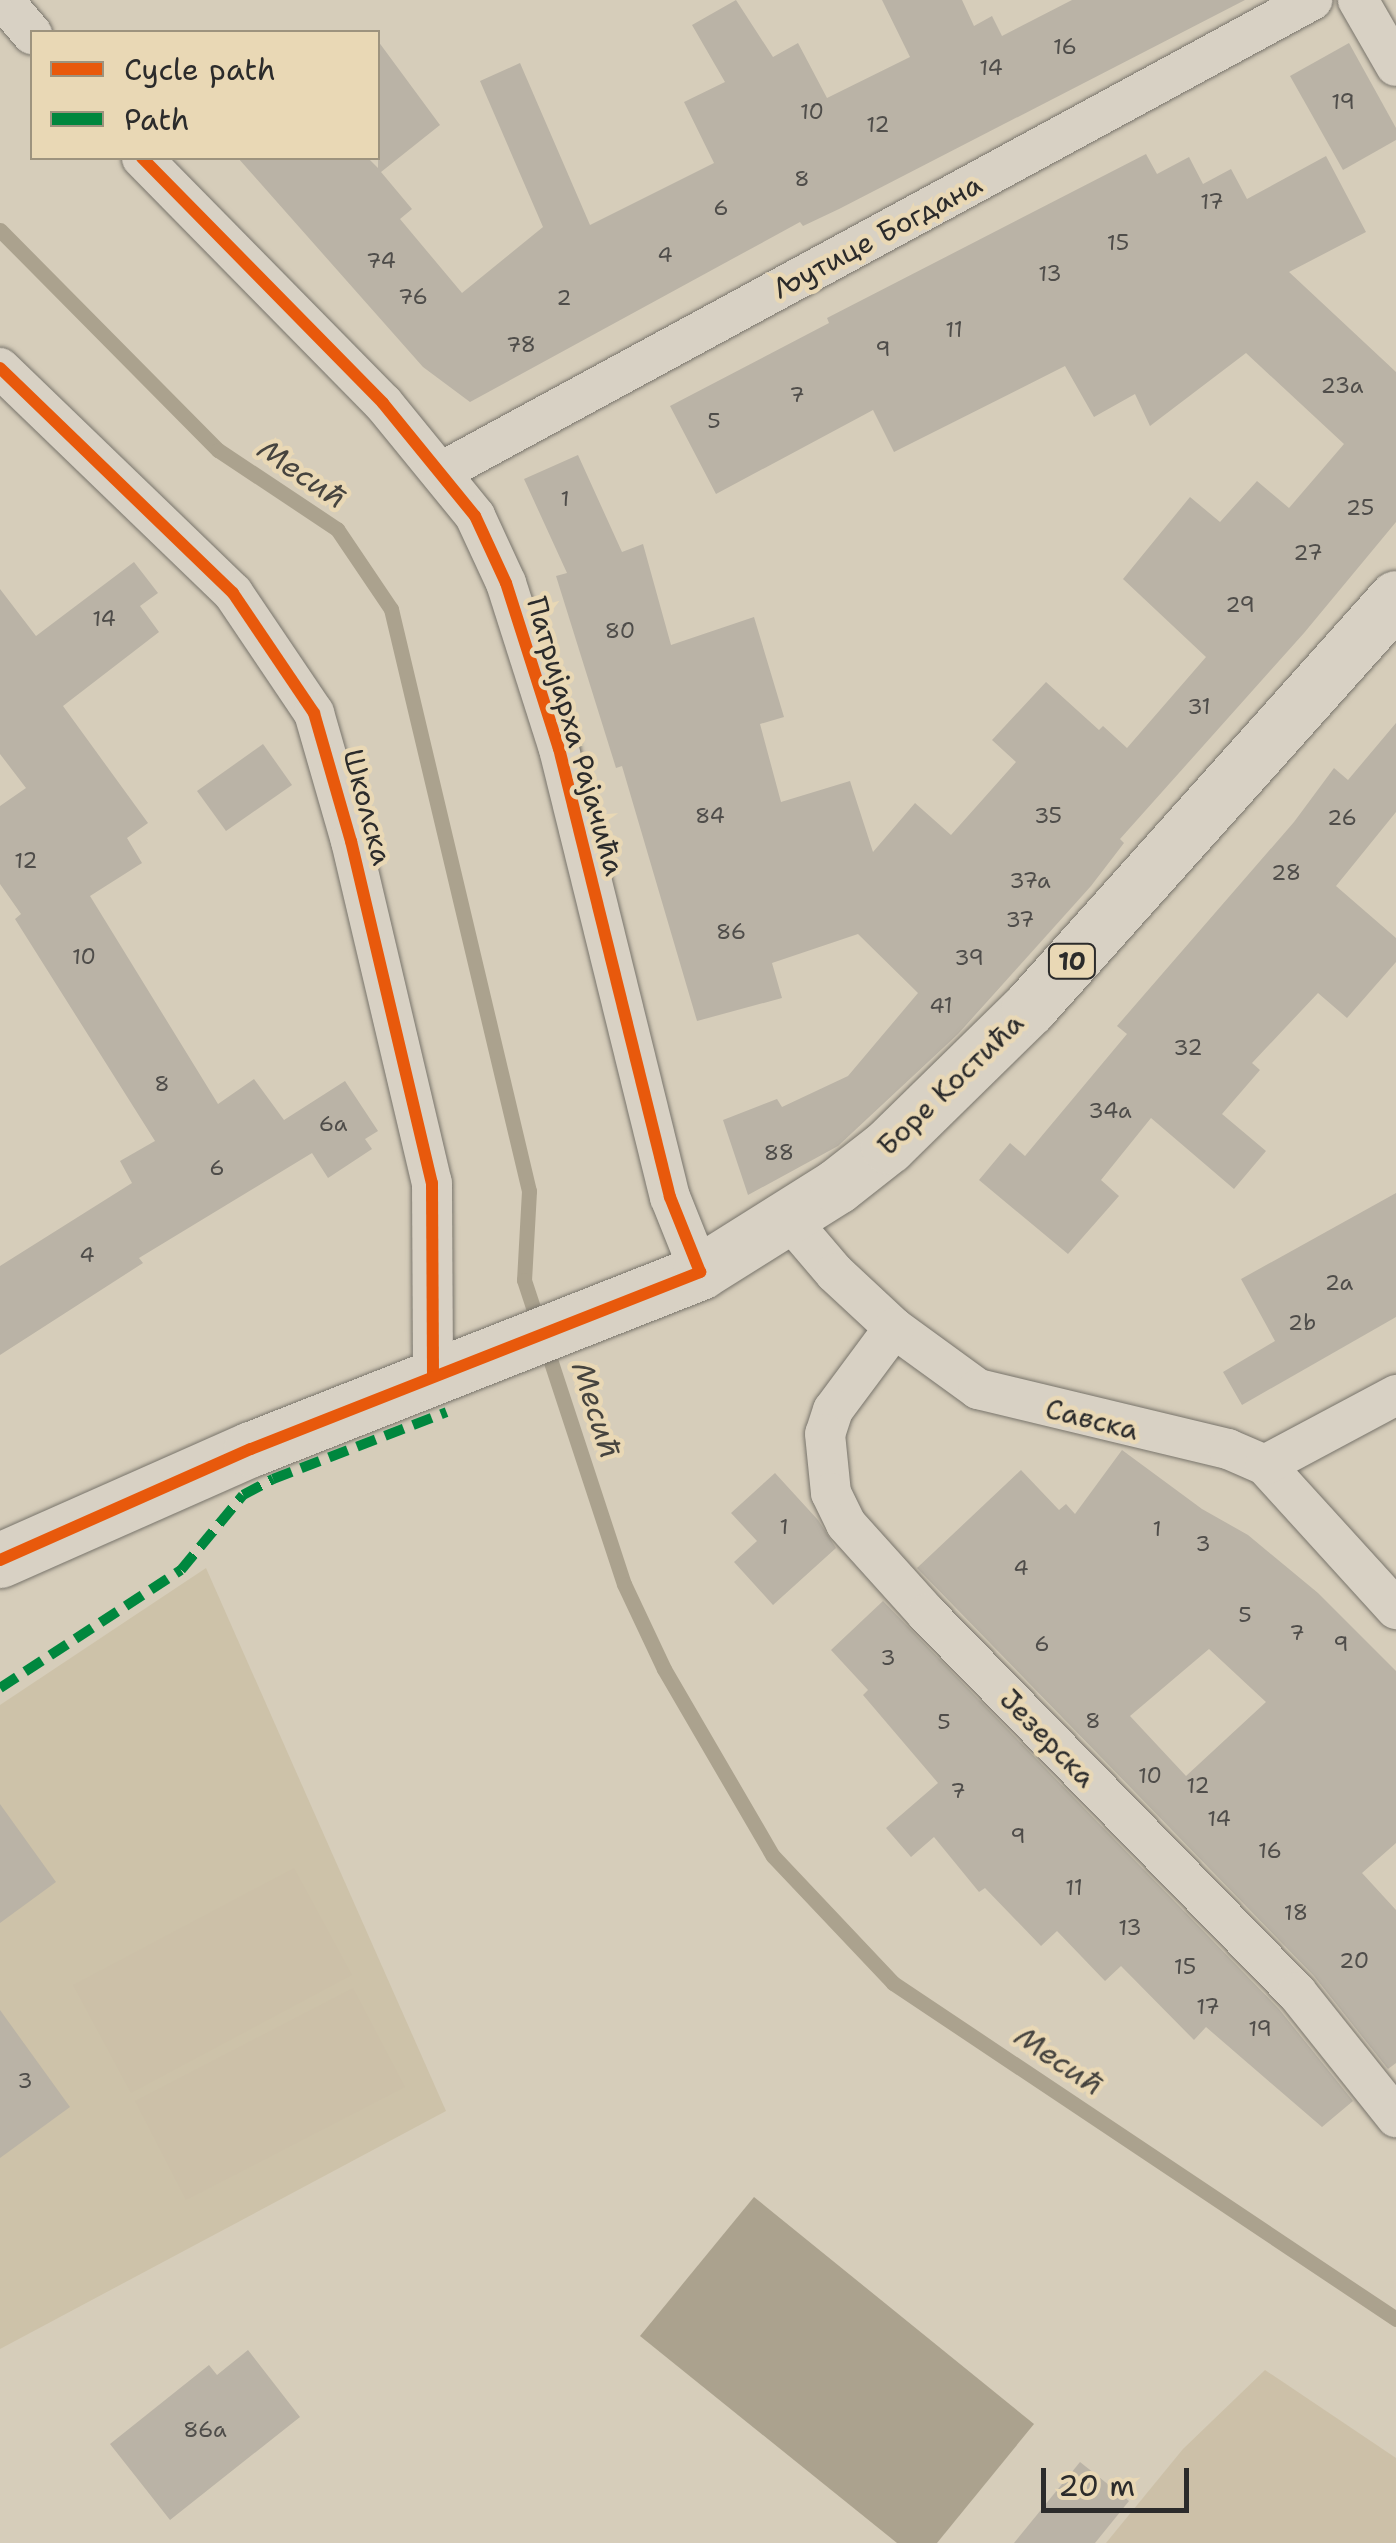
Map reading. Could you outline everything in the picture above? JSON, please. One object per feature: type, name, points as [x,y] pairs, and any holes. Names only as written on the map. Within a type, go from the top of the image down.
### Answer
[{"type":"main road","name":"Боре Костића","points":[[456,1366],[700,1272],[788,1218],[888,1146],[1029,1008],[1396,598]]},
{"type":"main road","name":"10","points":[[0,1560],[251,1449],[456,1366]]},
{"type":"street","points":[[2,0],[30,32]]},
{"type":"street","name":"Љутице Богдана","points":[[441,472],[1312,0]]},
{"type":"street","points":[[1358,0],[1396,66]]},
{"type":"street","name":"Патријарха Рајачића","points":[[144,160],[316,333],[441,472],[475,516],[512,601],[559,750],[670,1198],[700,1272]]},
{"type":"street","name":"Школска","points":[[0,368],[233,593],[314,713],[361,880],[432,1183],[456,1366]]},
{"type":"street","name":"Савска","points":[[788,1218],[835,1273],[894,1328],[978,1389],[1228,1449],[1265,1465],[1396,1609]]},
{"type":"street","name":"Језерска","points":[[894,1328],[833,1410],[825,1434],[831,1493],[846,1524],[927,1614],[1298,1992],[1396,2118]]},
{"type":"street","points":[[1265,1465],[1396,1395]]},
{"type":"shaded area","points":[[206,1568],[446,2111],[0,2349],[0,1705]]},
{"type":"shaded area","points":[[294,1868],[352,1975],[131,2093],[73,1985]]},
{"type":"shaded area","points":[[353,1988],[405,2087],[186,2200],[135,2101]]},
{"type":"shaded area","points":[[754,2197],[1034,2424],[937,2543],[897,2543],[640,2336]]},
{"type":"shaded area","points":[[1265,2370],[1396,2458],[1396,2543],[1106,2543],[1183,2449]]},
{"type":"building","points":[[736,0],[773,57],[798,43],[827,98],[910,57],[882,0],[962,0],[974,26],[992,16],[1002,36],[1072,0],[1245,0],[839,209],[803,226],[800,222],[470,402],[423,367],[240,160],[370,160],[378,168],[380,44],[440,125],[381,172],[412,209],[400,219],[462,293],[543,227],[480,81],[520,63],[590,225],[714,163],[684,102],[725,82],[692,25]]},
{"type":"building","points":[[1349,43],[1396,128],[1396,140],[1343,170],[1290,76]]},
{"type":"building","points":[[1146,154],[1157,174],[1189,157],[1203,184],[1231,169],[1247,199],[1326,156],[1366,232],[1289,272],[1396,372],[1396,522],[1304,633],[1120,839],[1124,843],[1091,886],[958,1034],[838,1146],[748,1195],[723,1120],[777,1099],[782,1107],[848,1076],[918,993],[858,934],[772,963],[782,998],[697,1021],[622,766],[616,768],[556,576],[567,573],[524,479],[578,455],[622,552],[643,544],[671,645],[754,617],[784,717],[760,724],[781,802],[850,781],[873,852],[915,803],[951,835],[1016,762],[992,740],[1046,682],[1099,730],[1103,726],[1127,748],[1206,657],[1123,579],[1190,497],[1220,522],[1257,481],[1289,508],[1344,444],[1246,353],[1150,426],[1135,394],[1094,417],[1065,366],[894,452],[873,410],[716,494],[670,406],[829,323],[827,318]]},
{"type":"building","points":[[134,562],[158,593],[140,606],[159,632],[63,706],[148,823],[127,838],[142,863],[90,896],[218,1104],[254,1079],[284,1120],[345,1081],[378,1131],[365,1139],[372,1149],[328,1178],[312,1153],[139,1258],[143,1263],[0,1355],[0,1266],[132,1183],[120,1161],[155,1141],[15,919],[21,914],[0,884],[0,806],[26,788],[0,754],[0,589],[36,636]]},
{"type":"building","points":[[1396,723],[1396,812],[1336,886],[1396,938],[1396,962],[1347,1018],[1318,993],[1252,1063],[1260,1070],[1222,1114],[1266,1151],[1234,1189],[1151,1118],[1101,1180],[1119,1196],[1068,1254],[979,1180],[1010,1143],[1025,1156],[1127,1034],[1117,1026],[1294,822],[1334,768],[1348,780]]},
{"type":"building","points":[[263,744],[292,785],[226,831],[197,791]]},
{"type":"building","points":[[1396,1193],[1396,1317],[1242,1405],[1223,1372],[1275,1341],[1241,1279]]},
{"type":"building","points":[[1122,1450],[1202,1509],[1248,1535],[1318,1593],[1396,1671],[1396,1843],[1362,1873],[1396,1910],[1396,2063],[1388,2069],[1314,1976],[917,1568],[1021,1470],[1059,1510],[1066,1504],[1075,1514]],"holes":[[[1209,1649],[1266,1702],[1186,1776],[1130,1716]]]},
{"type":"building","points":[[775,1473],[818,1520],[836,1548],[773,1605],[734,1562],[757,1541],[731,1513]]},
{"type":"building","points":[[883,1601],[1279,2009],[1353,2101],[1322,2127],[1206,2027],[1194,2040],[1121,1966],[1105,1981],[1057,1931],[1041,1946],[985,1888],[979,1892],[934,1837],[911,1857],[886,1828],[938,1783],[863,1695],[868,1690],[831,1650]]},
{"type":"building","points":[[0,1804],[56,1882],[0,1923]]},
{"type":"building","points":[[0,2010],[70,2107],[0,2158]]},
{"type":"building","points":[[248,2350],[300,2417],[170,2520],[110,2444],[209,2365],[217,2375]]},
{"type":"building","points":[[1080,2462],[1129,2501],[1095,2543],[1014,2543]]},
{"type":"waterway","name":"Месић","points":[[0,230],[218,450],[337,529],[391,609],[529,1191],[524,1280],[624,1584],[664,1669],[773,1856],[893,1983],[1396,2319]]},
{"type":"marked path","points":[[0,1688],[181,1570],[243,1495],[273,1479],[447,1412]]},
{"type":"cycle path","points":[[0,1560],[251,1449],[700,1272],[670,1197],[559,749],[506,583],[475,516],[383,403],[144,160]]},
{"type":"cycle path","points":[[0,368],[233,593],[314,713],[351,841],[432,1183],[433,1376]]}]
